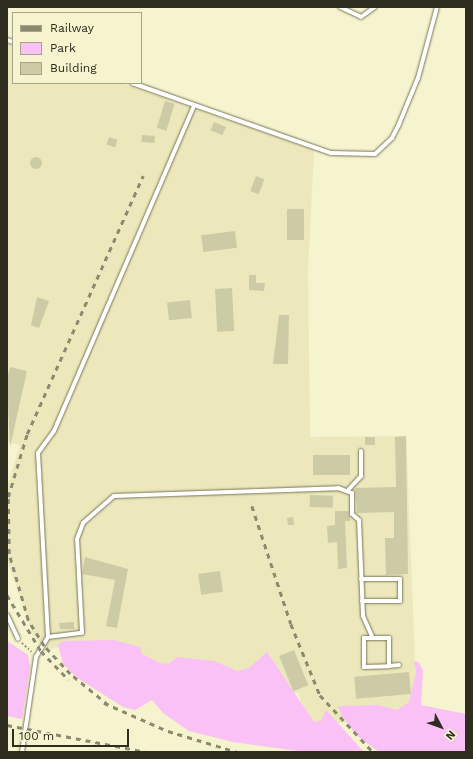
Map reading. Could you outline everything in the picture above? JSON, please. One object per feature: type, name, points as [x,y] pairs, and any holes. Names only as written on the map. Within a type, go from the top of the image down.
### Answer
[{"type":"lane","points":[[340,7],[361,17],[375,7]]},
{"type":"lane","points":[[135,84],[331,153],[375,154],[392,138],[399,124],[418,78],[437,7]]},
{"type":"lane","points":[[22,752],[36,657],[48,637],[38,453],[54,431],[194,106]]},
{"type":"lane","points":[[48,637],[82,633],[77,539],[83,523],[114,496],[349,489],[361,476],[362,452]]},
{"type":"lane","points":[[349,489],[352,514],[359,520],[363,616],[373,638]]},
{"type":"lane","points":[[361,579],[400,579],[400,601],[362,601]]},
{"type":"lane","points":[[7,616],[18,639]]},
{"type":"lane","points":[[389,666],[389,638],[364,638],[364,668],[389,666],[399,665]]},
{"type":"shaded area","points":[[7,44],[12,46],[12,84],[124,84],[314,150],[308,271],[310,437],[406,436],[417,710],[310,728],[298,693],[60,647],[45,650],[32,632],[7,560],[7,487],[20,445],[7,442]]},
{"type":"green space","points":[[113,640],[140,647],[142,654],[162,664],[170,663],[177,657],[214,661],[237,671],[249,668],[267,652],[314,722],[321,721],[326,710],[364,752],[305,752],[233,742],[189,731],[163,713],[152,700],[135,710],[123,707],[76,677],[63,664],[58,645],[63,641]]},
{"type":"green space","points":[[7,641],[28,655],[30,667],[22,719],[7,716]]},
{"type":"green space","points":[[414,661],[419,662],[423,671],[421,705],[466,714],[466,752],[379,752],[356,735],[342,716],[338,706],[378,705],[397,710],[409,702],[416,672]]},
{"type":"building","points":[[165,101],[175,104],[166,131],[157,128]]},
{"type":"building","points":[[214,122],[226,127],[222,135],[210,130]]},
{"type":"building","points":[[142,135],[155,136],[154,143],[142,142]]},
{"type":"building","points":[[109,137],[118,140],[115,147],[107,145]]},
{"type":"building","points":[[34,157],[38,157],[42,163],[38,169],[34,169],[30,165],[30,161]]},
{"type":"building","points":[[256,176],[264,179],[259,194],[250,191]]},
{"type":"building","points":[[287,209],[304,209],[304,240],[287,240]]},
{"type":"building","points":[[235,231],[237,248],[203,252],[201,235]]},
{"type":"building","points":[[249,275],[256,275],[256,283],[265,283],[264,291],[249,290]]},
{"type":"building","points":[[232,288],[234,331],[217,332],[215,289]]},
{"type":"building","points":[[37,297],[49,301],[39,328],[31,325]]},
{"type":"building","points":[[190,300],[192,318],[169,320],[167,302]]},
{"type":"building","points":[[279,315],[289,315],[288,364],[273,364]]},
{"type":"building","points":[[10,367],[27,371],[10,447],[7,379]]},
{"type":"building","points":[[406,436],[408,574],[386,575],[385,538],[394,538],[394,512],[357,513],[355,488],[396,487],[395,437]]},
{"type":"building","points":[[365,437],[375,437],[375,445],[365,445]]},
{"type":"building","points":[[313,455],[350,455],[350,475],[313,475]]},
{"type":"building","points":[[310,495],[333,496],[333,508],[310,507]]},
{"type":"building","points":[[335,511],[348,511],[350,517],[350,521],[345,521],[347,568],[338,569],[337,542],[328,543],[327,526],[335,525]]},
{"type":"building","points":[[293,517],[294,525],[288,525],[287,518]]},
{"type":"building","points":[[85,557],[128,569],[117,628],[106,626],[115,580],[82,574]]},
{"type":"building","points":[[220,571],[223,592],[201,595],[198,574]]},
{"type":"building","points":[[74,622],[74,629],[60,629],[59,623]]},
{"type":"building","points":[[294,650],[308,685],[293,691],[279,656]]},
{"type":"building","points":[[409,672],[411,694],[356,699],[354,677]]},
{"type":"railway","points":[[108,705],[70,674],[44,646],[28,620],[9,554],[8,497],[27,434],[143,176]]},
{"type":"railway","points":[[252,506],[291,624],[320,695],[373,752]]},
{"type":"railway","points":[[7,595],[41,651],[69,680]]},
{"type":"railway","points":[[104,703],[168,731],[237,752]]},
{"type":"railway","points":[[7,725],[146,752]]}]
